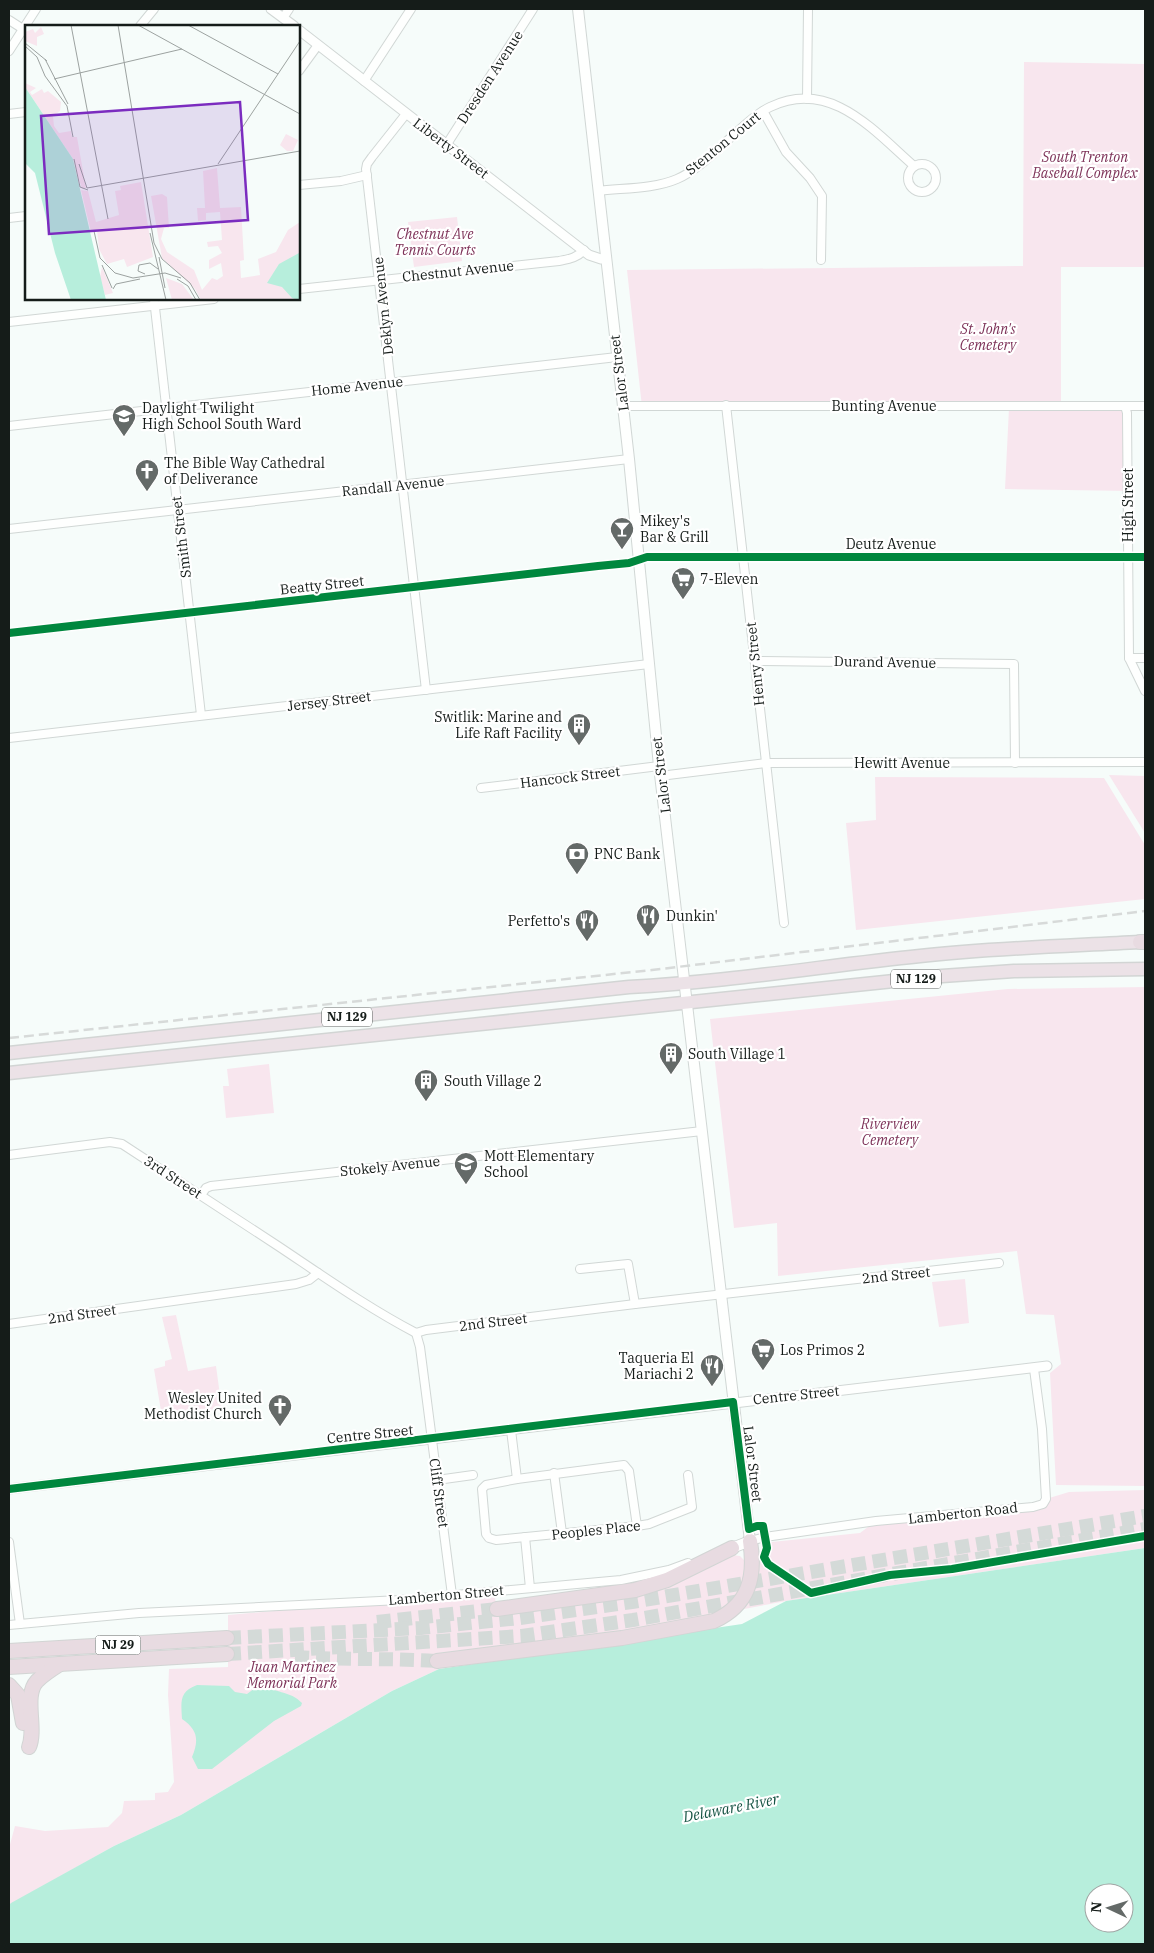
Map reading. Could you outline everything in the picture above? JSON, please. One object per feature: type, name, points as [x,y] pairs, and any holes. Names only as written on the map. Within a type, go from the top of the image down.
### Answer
[{"type":"highway","name":"NJ 129","points":[[9,1053],[986,950],[1144,942]]},
{"type":"highway","name":"NJ 129","points":[[9,1073],[942,976],[1005,971],[1145,969]]},
{"type":"highway","points":[[437,1661],[622,1638],[714,1621],[724,1616],[744,1598],[753,1576],[753,1558],[750,1541]]},
{"type":"highway","points":[[497,1609],[635,1590],[667,1580],[732,1548]]},
{"type":"highway","name":"NJ 29","points":[[9,1651],[228,1638]]},
{"type":"highway","name":"NJ 29","points":[[9,1668],[227,1654]]},
{"type":"highway","points":[[9,1685],[18,1695],[24,1738],[29,1747],[33,1738],[32,1689],[36,1681],[60,1664]]},
{"type":"main road","name":"Lalor Street","points":[[578,9],[629,459],[659,771],[686,982],[720,1295],[750,1541]]},
{"type":"main road","name":"Lamberton Street","points":[[732,1548],[750,1541]]},
{"type":"street","points":[[26,25],[36,9]]},
{"type":"street","points":[[141,25],[154,9]]},
{"type":"street","points":[[271,9],[293,25]]},
{"type":"street","points":[[283,18],[289,9]]},
{"type":"street","points":[[364,81],[411,9]]},
{"type":"street","name":"Dresden Avenue","points":[[447,144],[533,9]]},
{"type":"street","points":[[807,98],[808,9]]},
{"type":"street","points":[[9,20],[23,29]]},
{"type":"street","points":[[9,51],[25,26]]},
{"type":"street","name":"Liberty Street","points":[[300,31],[593,257],[606,259]]},
{"type":"street","points":[[300,70],[318,45]]},
{"type":"street","name":"Stenton Court","points":[[598,191],[676,180],[692,170],[763,111],[781,102],[807,98],[835,104],[848,110],[914,166]]},
{"type":"street","points":[[763,111],[786,152],[810,178],[822,196],[821,260]]},
{"type":"street","points":[[9,114],[25,112]]},
{"type":"street","name":"Deklyn Avenue","points":[[406,114],[367,164],[367,175],[426,690]]},
{"type":"street","points":[[300,185],[341,181],[367,175]]},
{"type":"street","points":[[9,218],[25,216]]},
{"type":"street","name":"Chestnut Avenue","points":[[300,290],[559,261],[580,255],[584,250]]},
{"type":"street","points":[[9,322],[154,302],[194,300]]},
{"type":"street","name":"Smith Street","points":[[154,302],[201,716]]},
{"type":"street","name":"Home Avenue","points":[[9,426],[617,357]]},
{"type":"street","name":"Henry Street","points":[[726,405],[784,923]]},
{"type":"street","name":"Bunting Avenue","points":[[623,406],[1145,406]]},
{"type":"street","name":"High Street","points":[[1125,406],[1127,413],[1129,658],[1145,691]]},
{"type":"street","name":"Randall Avenue","points":[[9,529],[629,459]]},
{"type":"street","name":"Deutz Avenue","points":[[638,560],[647,557],[1145,557]]},
{"type":"street","name":"Beatty Street","points":[[9,633],[638,560]]},
{"type":"street","points":[[1129,658],[1145,658]]},
{"type":"street","name":"Durand Avenue","points":[[755,661],[1014,664],[1014,762]]},
{"type":"street","name":"Jersey Street","points":[[9,738],[649,664]]},
{"type":"street","name":"Hewitt Avenue","points":[[659,771],[766,763],[1145,762]]},
{"type":"street","name":"Hancock Street","points":[[481,788],[659,771]]},
{"type":"street","name":"Stokely Avenue","points":[[201,1194],[211,1186],[702,1131]]},
{"type":"street","name":"3rd Street","points":[[9,1155],[116,1142],[122,1144],[201,1194],[318,1273]]},
{"type":"street","name":"2nd Street","points":[[416,1333],[426,1330],[635,1304],[999,1263]]},
{"type":"street","points":[[580,1269],[628,1264],[635,1304]]},
{"type":"street","points":[[318,1273],[393,1321],[416,1333]]},
{"type":"street","name":"2nd Street","points":[[9,1324],[296,1284],[310,1280],[318,1273]]},
{"type":"street","name":"Cliff Street","points":[[416,1333],[420,1347],[452,1594]]},
{"type":"street","name":"Centre Street","points":[[9,1489],[1047,1366]]},
{"type":"street","name":"Lamberton Road","points":[[876,1522],[1034,1507],[1043,1504],[1046,1499],[1042,1428],[1034,1369]]},
{"type":"street","points":[[511,1430],[517,1479],[624,1465],[629,1471],[637,1526]]},
{"type":"street","points":[[554,1474],[562,1534]]},
{"type":"street","points":[[437,1480],[474,1475]]},
{"type":"street","name":"Peoples Place","points":[[517,1479],[486,1485],[482,1490],[486,1534],[489,1538],[496,1540],[525,1538],[649,1524],[692,1507],[688,1475]]},
{"type":"street","name":"Lamberton Street","points":[[750,1541],[765,1536],[876,1522]]},
{"type":"street","points":[[525,1538],[530,1588]]},
{"type":"street","points":[[9,1542],[20,1624]]},
{"type":"street","name":"Lamberton Street","points":[[9,1625],[140,1613],[286,1606],[621,1580],[669,1570],[732,1548]]},
{"type":"green space","name":"St. John's Cemetery","points":[[1024,62],[1145,64],[1145,267],[1061,267],[1061,407],[1132,408],[1131,491],[1005,489],[1009,408],[642,407],[627,270],[1023,266]]},
{"type":"green space","name":"Chestnut Ave Tennis Courts","points":[[457,217],[462,261],[414,267],[408,222]]},
{"type":"green space","points":[[1109,775],[1145,776],[1145,833]]},
{"type":"green space","points":[[875,777],[1104,778],[1145,845],[1145,899],[856,930],[846,823],[876,820]]},
{"type":"green space","name":"Riverview Cemetery","points":[[1145,987],[1145,1486],[1056,1485],[1050,1373],[1061,1364],[1054,1315],[1026,1314],[1017,1251],[778,1276],[777,1223],[734,1228],[710,1019],[1008,989]]},
{"type":"green space","points":[[269,1064],[274,1113],[226,1118],[223,1086],[229,1086],[227,1069]]},
{"type":"green space","points":[[965,1279],[969,1323],[939,1327],[932,1282]]},
{"type":"green space","points":[[176,1315],[188,1371],[216,1366],[222,1410],[162,1417],[154,1369],[165,1366],[165,1361],[172,1359],[162,1317]]},
{"type":"green space","points":[[1145,1490],[1145,1548],[786,1601],[744,1609],[755,1586],[762,1543],[860,1533],[876,1521],[1033,1507],[1046,1499],[1069,1492]]},
{"type":"green space","name":"Juan Martinez Memorial Park","points":[[732,1555],[740,1556],[747,1563],[747,1579],[731,1605],[694,1624],[439,1653],[439,1669],[392,1691],[181,1815],[114,1846],[9,1905],[9,1848],[15,1826],[45,1831],[108,1827],[122,1813],[124,1801],[155,1800],[155,1793],[168,1792],[174,1782],[168,1695],[169,1669],[228,1667],[228,1615],[308,1608],[423,1604],[495,1597],[497,1613],[598,1600]]},
{"type":"water","name":"Delaware River","points":[[1145,1548],[1145,1944],[9,1944],[9,1905],[11,1903],[114,1846],[181,1815],[392,1691],[439,1669],[742,1624],[786,1601]]},
{"type":"water","points":[[197,1685],[229,1686],[235,1692],[247,1694],[259,1685],[293,1696],[302,1703],[301,1706],[274,1721],[212,1769],[198,1769],[192,1757],[196,1745],[196,1736],[191,1727],[182,1719],[181,1707],[184,1694]]},
{"type":"tunnel","points":[[227,1638],[421,1628],[520,1618],[632,1602],[1145,1516]]},
{"type":"tunnel","points":[[227,1654],[522,1636],[633,1620],[1145,1529]]},
{"type":"tunnel","points":[[377,1622],[497,1609]]},
{"type":"tunnel","points":[[295,1657],[437,1661]]},
{"type":"railway","points":[[9,1038],[652,970],[1145,911]]},
{"type":"cycle path","points":[[9,633],[629,563],[647,557],[1145,557]]},
{"type":"cycle path","points":[[9,1489],[733,1402],[749,1529],[763,1526],[767,1548],[764,1557],[768,1564],[811,1593],[890,1575],[952,1569],[1145,1536]]},
{"type":"place","name":"Daylight Twilight High School South Ward","points":[[124,437]]},
{"type":"place","name":"The Bible Way Cathedral of Deliverance","points":[[147,492]]},
{"type":"place","name":"Mikey's Bar & Grill","points":[[622,550]]},
{"type":"place","name":"7-Eleven","points":[[683,600]]},
{"type":"place","name":"Switlik: Marine and Life Raft Facility","points":[[579,746]]},
{"type":"place","name":"PNC Bank","points":[[577,875]]},
{"type":"place","name":"Dunkin'","points":[[648,937]]},
{"type":"place","name":"Perfetto's","points":[[587,942]]},
{"type":"place","name":"South Village 1","points":[[671,1075]]},
{"type":"place","name":"South Village 2","points":[[426,1102]]},
{"type":"place","name":"Mott Elementary School","points":[[466,1185]]},
{"type":"place","name":"Los Primos 2","points":[[763,1371]]},
{"type":"place","name":"Taqueria El Mariachi 2","points":[[712,1387]]},
{"type":"place","name":"Wesley United Methodist Church","points":[[280,1427]]},
{"type":"park label","name":"South Trenton Baseball Complex","points":[[1085,166]]}]
